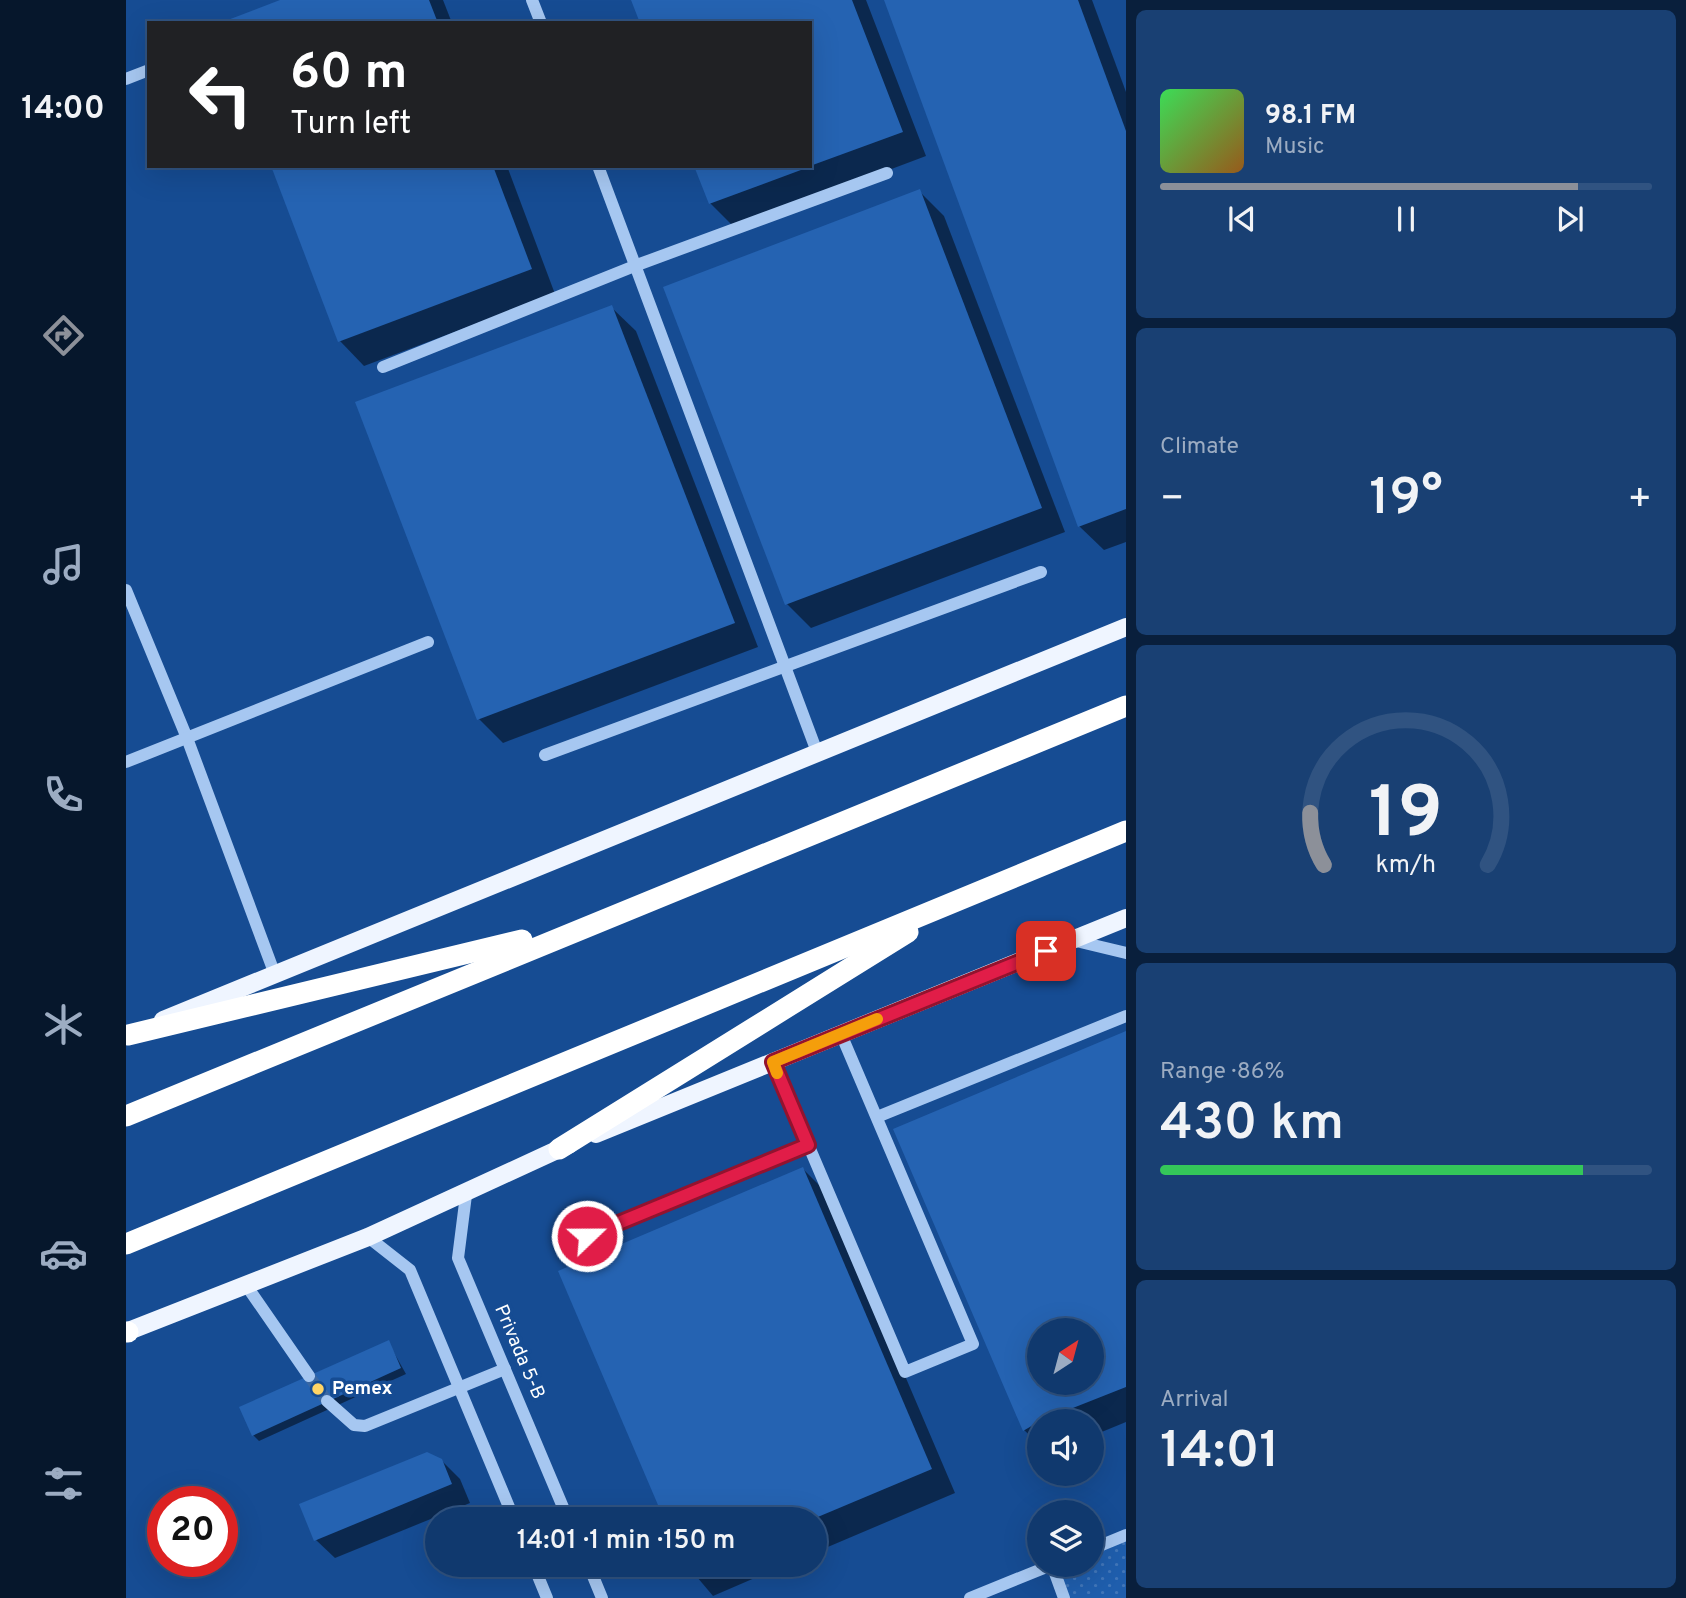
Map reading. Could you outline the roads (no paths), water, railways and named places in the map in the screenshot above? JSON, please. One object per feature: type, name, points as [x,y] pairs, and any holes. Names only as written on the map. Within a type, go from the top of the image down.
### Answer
[{"type":"highway","points":[[126,1116],[586,925],[1126,706]]},
{"type":"highway","points":[[126,1244],[1126,831]]},
{"type":"highway","points":[[559,1149],[969,895]]},
{"type":"highway","points":[[127,1036],[586,925]]},
{"type":"main road","points":[[127,1036],[274,972],[1126,628]]},
{"type":"main road","points":[[127,1332],[368,1237],[466,1195],[559,1149],[1126,918]]},
{"type":"street","points":[[531,0],[540,21]]},
{"type":"street","points":[[126,79],[147,71]]},
{"type":"street","points":[[599,168],[817,752]]},
{"type":"street","points":[[383,367],[637,265],[887,173]]},
{"type":"street","points":[[545,755],[1041,572]]},
{"type":"street","points":[[126,590],[187,738],[274,972]]},
{"type":"street","points":[[126,762],[428,642]]},
{"type":"street","points":[[1071,940],[1126,953]]},
{"type":"street","points":[[877,1118],[1126,1016]]},
{"type":"street","points":[[773,1062],[905,1372],[974,1344],[841,1034]]},
{"type":"street","points":[[562,1246],[808,1145]]},
{"type":"street","name":"Privada 5-B","points":[[466,1195],[458,1258],[563,1507]]},
{"type":"street","points":[[368,1237],[410,1270],[509,1507]]},
{"type":"street","points":[[246,1285],[309,1376]]},
{"type":"street","points":[[327,1401],[354,1425],[365,1426],[505,1369]]},
{"type":"street","points":[[1104,1544],[1126,1535]]},
{"type":"street","points":[[970,1598],[1027,1575]]},
{"type":"street","points":[[538,1577],[547,1598]]},
{"type":"street","points":[[593,1577],[602,1598]]},
{"type":"street","points":[[1057,1577],[1064,1598]]},
{"type":"tunnel","points":[[309,1376],[327,1401]]},
{"type":"place","name":"Pemex","points":[[318,1389]]}]
